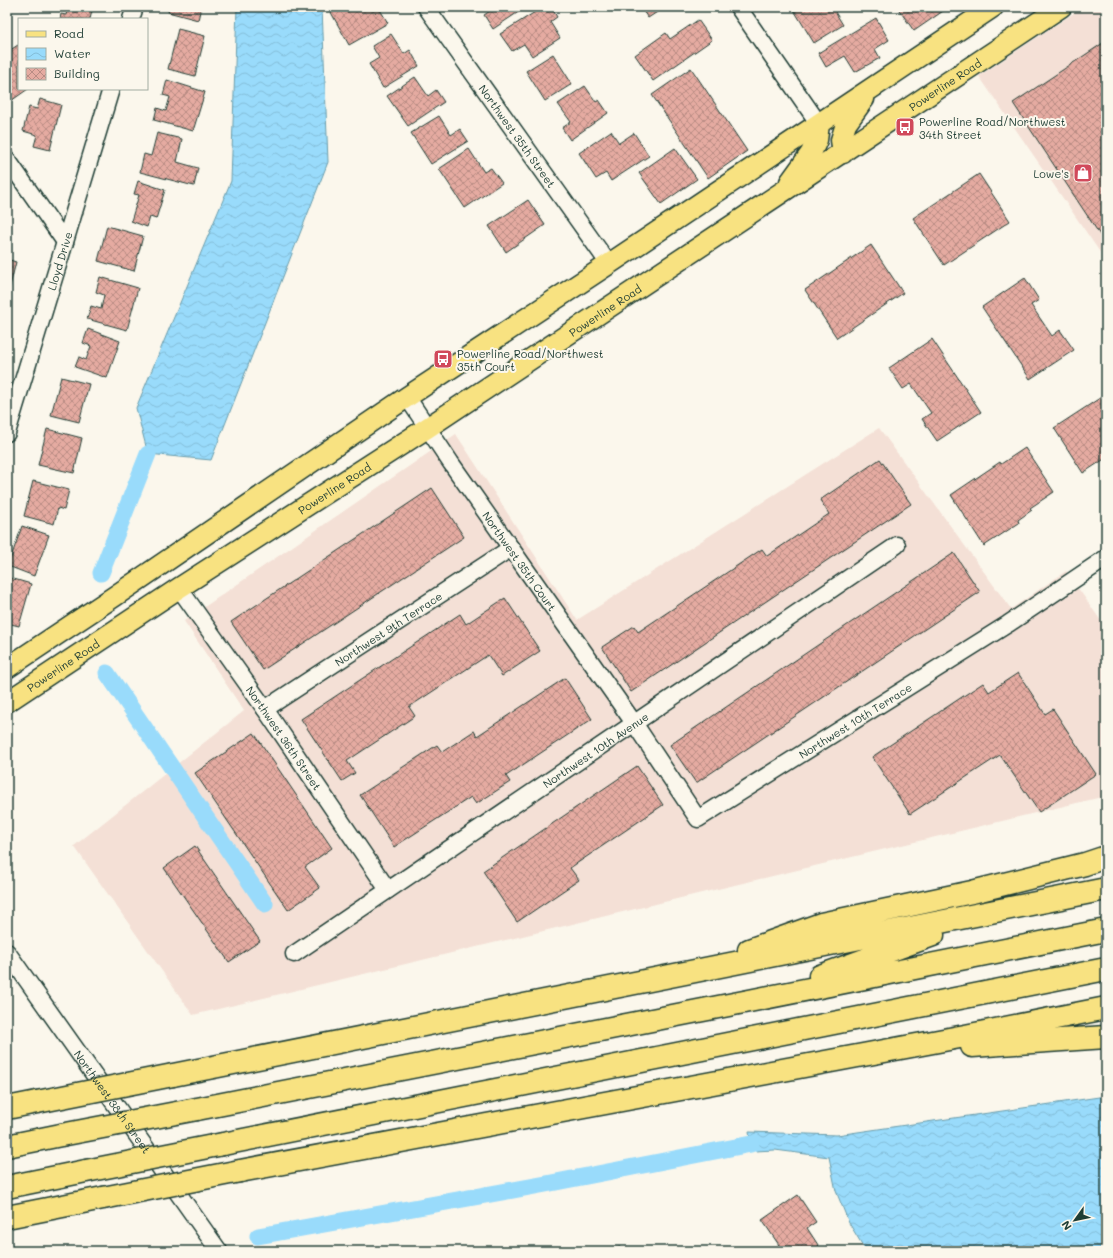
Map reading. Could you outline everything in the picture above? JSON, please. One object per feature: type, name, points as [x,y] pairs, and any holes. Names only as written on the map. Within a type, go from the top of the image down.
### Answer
[{"type":"highway","points":[[682,974],[821,924],[972,892],[1085,864],[1106,857]]},
{"type":"highway","points":[[7,1108],[1106,889]]},
{"type":"highway","points":[[749,1001],[1003,910]]},
{"type":"highway","points":[[7,1146],[1106,930]]},
{"type":"highway","points":[[7,1187],[1106,969]]},
{"type":"highway","points":[[7,1217],[240,1170],[874,1053],[1106,1008]]},
{"type":"highway","points":[[874,1053],[1106,1037]]},
{"type":"main road","points":[[7,668],[122,592],[407,397],[993,7]]},
{"type":"main road","name":"Powerline Road","points":[[7,702],[179,588],[427,428],[1061,7]]},
{"type":"main road","points":[[843,153],[841,140],[846,124],[871,89]]},
{"type":"main road","points":[[784,190],[811,153],[817,140],[819,124]]},
{"type":"street","points":[[131,18],[135,7]]},
{"type":"street","name":"Northwest 35th Street","points":[[426,7],[609,264]]},
{"type":"street","points":[[738,7],[819,124]]},
{"type":"street","name":"Lloyd Drive","points":[[7,433],[111,90]]},
{"type":"street","points":[[7,159],[65,242]]},
{"type":"street","name":"Northwest 35th Court","points":[[407,397],[427,428],[634,723]]},
{"type":"street","name":"Northwest 10th Avenue","points":[[294,954],[897,545]]},
{"type":"street","name":"Northwest 9th Terrace","points":[[265,709],[511,548]]},
{"type":"street","name":"Northwest 10th Terrace","points":[[634,723],[698,819],[1008,624],[1106,558]]},
{"type":"street","name":"Northwest 36th Street","points":[[179,588],[265,709],[388,890]]},
{"type":"street","name":"Northwest 38th Street","points":[[7,952],[219,1251]]},
{"type":"shaded area","points":[[1083,7],[1106,7],[1106,261],[979,76]]},
{"type":"shaded area","points":[[879,428],[1011,609],[1066,571],[1106,628],[1106,796],[193,1015],[74,846],[244,711],[184,621],[456,434],[577,620]]},
{"type":"water","points":[[237,7],[322,7],[328,162],[211,460],[148,454],[136,408],[231,181]]},
{"type":"water","points":[[1106,1096],[1106,1251],[866,1251],[849,1223],[836,1191],[829,1157],[775,1150],[755,1151],[751,1144],[749,1132],[837,1135]]},
{"type":"building","points":[[68,7],[93,7],[90,18],[60,18],[61,14],[66,15]]},
{"type":"building","points":[[170,7],[201,7],[198,20],[168,12]]},
{"type":"building","points":[[328,7],[371,7],[373,11],[379,8],[388,23],[349,45]]},
{"type":"building","points":[[487,7],[526,7],[493,29],[484,15],[490,11]]},
{"type":"building","points":[[543,7],[551,7],[557,17],[550,22],[560,38],[532,56],[524,44],[512,51],[500,34]]},
{"type":"building","points":[[640,7],[665,7],[648,18]]},
{"type":"building","points":[[792,7],[832,7],[843,25],[814,43]]},
{"type":"building","points":[[897,7],[949,7],[914,31]]},
{"type":"building","points":[[876,18],[889,40],[875,49],[880,58],[855,72],[845,56],[826,67],[818,53]]},
{"type":"building","points":[[698,20],[712,40],[653,81],[635,55],[666,33],[670,39]]},
{"type":"building","points":[[178,29],[205,36],[195,76],[168,69]]},
{"type":"building","points":[[391,34],[404,54],[410,50],[419,66],[383,88],[369,64],[379,58],[372,46]]},
{"type":"building","name":"Lowe's","points":[[1106,41],[1106,244],[1013,103]]},
{"type":"building","points":[[18,45],[18,90],[27,90],[8,103],[7,101],[7,52]]},
{"type":"building","points":[[553,54],[572,84],[545,101],[526,71]]},
{"type":"building","points":[[691,68],[747,151],[708,178],[652,95]]},
{"type":"building","points":[[415,77],[428,96],[436,90],[444,102],[408,126],[387,96]]},
{"type":"building","points":[[167,80],[205,92],[193,131],[154,120],[157,108],[166,111],[170,97],[163,95]]},
{"type":"building","points":[[585,86],[596,102],[599,100],[608,113],[570,140],[562,128],[571,122],[558,104]]},
{"type":"building","points":[[40,99],[61,105],[50,150],[34,146],[37,135],[23,131],[29,107],[37,109]]},
{"type":"building","points":[[439,116],[451,135],[460,129],[468,141],[431,164],[411,133]]},
{"type":"building","points":[[611,131],[619,143],[634,133],[649,156],[611,181],[606,173],[596,179],[579,153]]},
{"type":"building","points":[[157,133],[182,139],[177,162],[198,168],[194,186],[140,172],[144,154],[151,156]]},
{"type":"building","points":[[675,148],[697,179],[661,204],[639,173]]},
{"type":"building","points":[[469,149],[484,172],[491,168],[502,183],[465,208],[439,169]]},
{"type":"building","points":[[979,174],[1010,221],[944,265],[913,218]]},
{"type":"building","points":[[138,181],[165,190],[156,219],[150,217],[147,227],[131,221],[139,195],[134,194]]},
{"type":"building","points":[[528,200],[545,225],[506,252],[489,226]]},
{"type":"building","points":[[107,226],[143,236],[134,271],[98,261]]},
{"type":"building","points":[[871,245],[903,293],[837,338],[805,290]]},
{"type":"building","points":[[7,259],[16,262],[7,298]]},
{"type":"building","points":[[100,277],[138,288],[127,330],[87,319],[91,306],[101,309],[104,295],[96,292]]},
{"type":"building","points":[[1025,278],[1039,300],[1031,305],[1052,336],[1060,330],[1074,350],[1030,379],[982,307]]},
{"type":"building","points":[[88,329],[120,341],[107,378],[75,367],[79,357],[86,360],[91,346],[83,343]]},
{"type":"building","points":[[932,339],[981,412],[937,441],[922,419],[931,413],[911,384],[903,389],[889,368]]},
{"type":"building","points":[[61,377],[89,384],[79,422],[51,415]]},
{"type":"building","points":[[1106,394],[1106,458],[1083,473],[1054,428]]},
{"type":"building","points":[[47,429],[82,438],[74,473],[38,465]]},
{"type":"building","points":[[1025,448],[1054,492],[1030,508],[1032,510],[1018,520],[1019,523],[984,546],[951,495],[1000,462],[1001,464]]},
{"type":"building","points":[[880,459],[911,504],[631,692],[602,647],[634,626],[638,632],[762,549],[767,556],[829,514],[820,500]]},
{"type":"building","points":[[33,481],[69,490],[64,510],[58,508],[54,524],[24,516]]},
{"type":"building","points":[[432,488],[464,537],[263,670],[231,622]]},
{"type":"building","points":[[22,526],[49,535],[34,576],[8,566]]},
{"type":"building","points":[[954,553],[980,592],[696,783],[670,745]]},
{"type":"building","points":[[7,577],[31,584],[19,626],[7,623]]},
{"type":"building","points":[[505,598],[540,651],[502,676],[488,655],[409,707],[415,716],[347,761],[355,773],[342,781],[301,719],[460,614],[466,624]]},
{"type":"building","points":[[1018,673],[1045,714],[1053,709],[1096,774],[1039,812],[1000,755],[910,814],[872,757],[983,683],[989,692]]},
{"type":"building","points":[[565,678],[592,719],[506,776],[510,782],[476,804],[471,797],[394,847],[360,795],[437,745],[442,752],[474,731],[477,736]]},
{"type":"building","points":[[254,733],[332,848],[305,867],[320,888],[288,910],[195,773]]},
{"type":"building","points":[[637,766],[663,805],[570,868],[579,880],[517,922],[483,871]]},
{"type":"building","points":[[195,846],[260,941],[229,962],[164,868]]},
{"type":"building","points":[[798,1195],[816,1222],[807,1228],[822,1251],[770,1251],[779,1245],[762,1220]]},
{"type":"building","points":[[620,1247],[621,1251],[597,1251]]},
{"type":"waterway","points":[[101,573],[148,454]]},
{"type":"waterway","points":[[107,673],[265,904]]},
{"type":"waterway","points":[[258,1236],[546,1184],[751,1144]]},
{"type":"place","name":"Powerline Road/Northwest 34th Street","points":[[905,127]]},
{"type":"place","name":"Lowe's","points":[[1083,173]]},
{"type":"place","name":"Powerline Road/Northwest 35th Court","points":[[443,359]]}]
